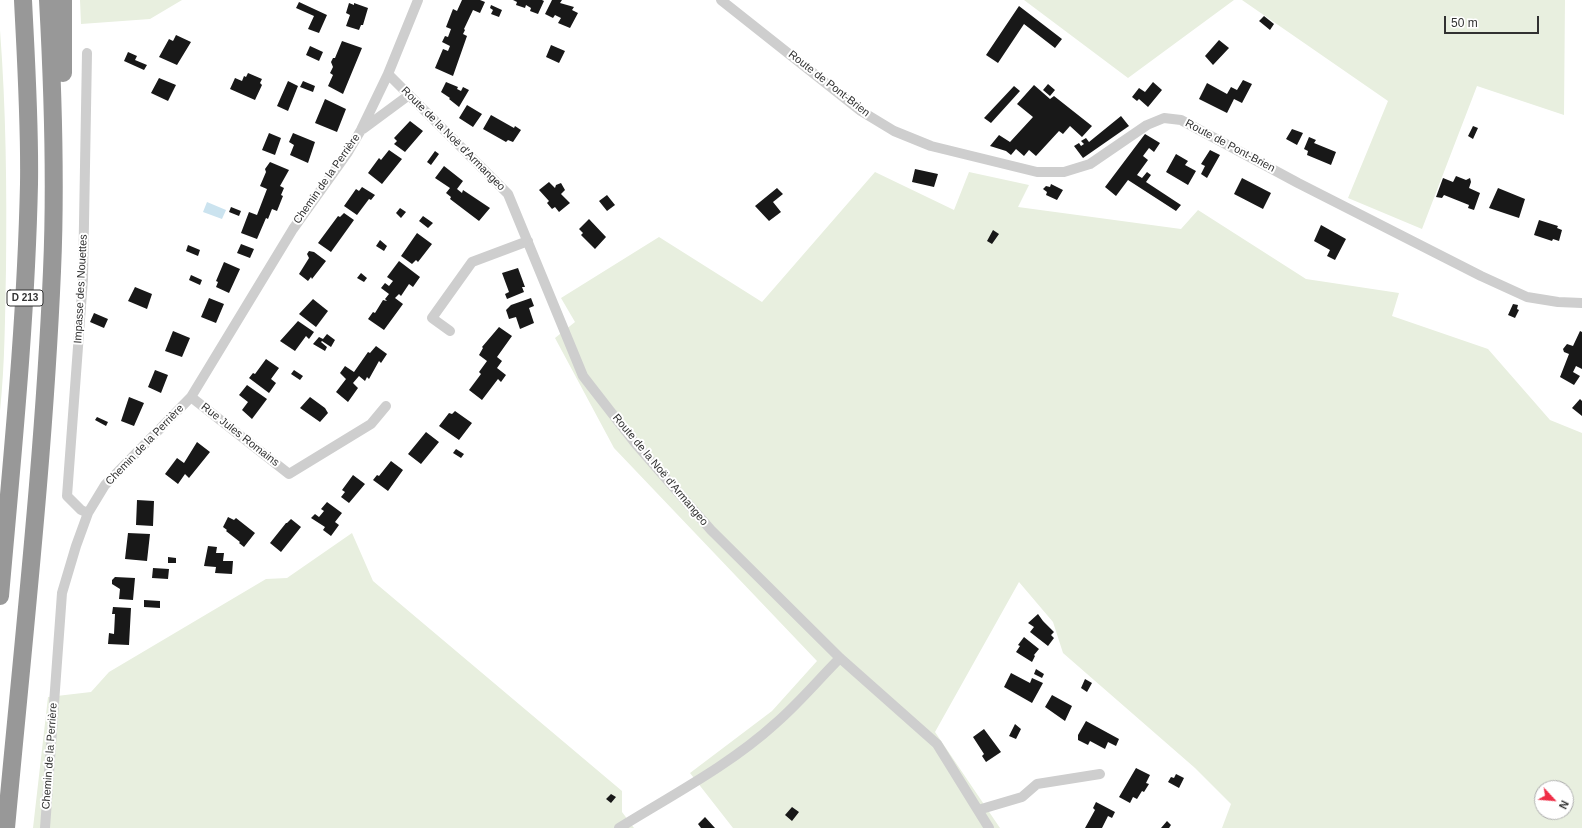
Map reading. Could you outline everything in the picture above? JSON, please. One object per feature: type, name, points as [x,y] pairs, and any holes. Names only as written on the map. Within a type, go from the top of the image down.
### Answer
[{"type":"highway","name":"D 213","points":[[0,596],[19,387],[25,287],[29,182],[23,0]]},
{"type":"highway","name":"D 213","points":[[6,828],[47,357],[52,270],[52,110],[48,0]]},
{"type":"highway","points":[[52,110],[63,80],[63,0]]},
{"type":"street","name":"Chemin de la Perrière","points":[[45,828],[62,593],[76,546],[88,513],[105,485],[191,397],[293,229],[348,152],[361,130],[388,74],[418,0]]},
{"type":"street","name":"Route de Pont-Brien","points":[[721,0],[861,111],[894,131],[931,146],[1037,172],[1064,172],[1090,164],[1147,125],[1164,118],[1181,120],[1298,183],[1481,276],[1527,297],[1558,302],[1582,303]]},
{"type":"street","name":"Impasse des Nouettes","points":[[87,53],[83,279],[67,496],[81,510],[88,513]]},
{"type":"street","name":"Route de la Noë d'Armangeo","points":[[388,74],[394,78],[409,95],[508,194],[583,376],[635,443],[710,530],[840,658],[937,744],[989,828]]},
{"type":"street","name":"Chemin de la Perrière","points":[[361,130],[409,95]]},
{"type":"street","points":[[450,330],[432,318],[472,262],[528,241]]},
{"type":"street","name":"Rue Jules Romains","points":[[191,397],[289,474],[371,424],[386,406]]},
{"type":"street","points":[[619,828],[720,766],[752,743],[777,723],[840,658]]},
{"type":"street","points":[[978,810],[1022,797],[1037,784],[1100,774]]},
{"type":"green space","points":[[80,0],[182,0],[150,19],[81,24]]},
{"type":"green space","points":[[1024,0],[1234,0],[1128,78]]},
{"type":"green space","points":[[1242,0],[1565,0],[1564,115],[1477,86],[1422,229],[1348,198],[1388,101]]},
{"type":"green space","points":[[0,30],[6,149],[6,269],[3,376],[0,411]]},
{"type":"green space","points":[[875,172],[954,210],[969,172],[1029,185],[1018,207],[1181,229],[1198,210],[1306,279],[1399,293],[1392,316],[1488,349],[1550,420],[1582,433],[1582,828],[1222,828],[1231,804],[1195,768],[1063,653],[1053,622],[1019,582],[935,732],[1000,828],[733,828],[690,773],[772,711],[817,661],[614,448],[555,338],[575,322],[561,298],[659,237],[762,302]]},
{"type":"green space","points":[[352,533],[373,581],[622,791],[622,812],[634,828],[33,828],[48,697],[91,692],[109,672],[266,579],[287,578]]},
{"type":"water","points":[[207,202],[226,210],[222,219],[203,212]]},
{"type":"building","points":[[462,0],[480,0],[485,2],[480,13],[473,10],[464,29],[463,34],[467,36],[453,76],[435,68],[443,49],[448,51],[450,46],[442,42],[445,36],[448,37],[451,29],[446,27],[453,9],[457,11]]},
{"type":"building","points":[[513,0],[544,1],[538,14],[530,11],[531,8],[526,5],[525,8],[516,5],[517,2]]},
{"type":"building","points":[[552,0],[562,0],[560,3],[574,7],[572,10],[578,13],[570,28],[558,23],[561,18],[555,15],[553,18],[545,14]]},
{"type":"building","points":[[299,2],[327,15],[319,33],[308,29],[314,16],[296,8]]},
{"type":"building","points":[[349,3],[354,5],[354,3],[368,8],[363,25],[361,25],[359,30],[346,26],[350,15],[346,13]]},
{"type":"building","points":[[491,5],[502,10],[499,17],[491,14],[493,10],[490,8]]},
{"type":"building","points":[[1019,6],[1062,39],[1055,48],[1024,24],[998,63],[986,55]]},
{"type":"building","points":[[1264,16],[1274,24],[1270,30],[1259,21]]},
{"type":"building","points":[[176,35],[191,42],[177,65],[159,57],[169,39],[173,41]]},
{"type":"building","points":[[1219,40],[1229,48],[1213,65],[1205,56]]},
{"type":"building","points":[[342,41],[362,48],[343,94],[328,86],[333,75],[330,73],[333,67],[331,62],[333,58],[335,58]]},
{"type":"building","points":[[551,45],[565,51],[559,63],[546,57]]},
{"type":"building","points":[[310,46],[323,52],[319,61],[306,55]]},
{"type":"building","points":[[128,52],[137,56],[135,60],[147,65],[144,70],[124,61]]},
{"type":"building","points":[[248,73],[262,79],[260,83],[262,85],[255,100],[230,89],[235,78],[242,81],[244,76],[246,77]]},
{"type":"building","points":[[159,78],[176,85],[168,101],[151,93]]},
{"type":"building","points":[[1243,80],[1252,84],[1242,103],[1234,99],[1227,113],[1199,99],[1207,83],[1227,94],[1231,87],[1237,90]]},
{"type":"building","points":[[288,81],[298,86],[288,111],[277,106]]},
{"type":"building","points":[[303,81],[315,86],[313,92],[300,87]]},
{"type":"building","points":[[446,82],[458,87],[457,89],[461,91],[463,87],[469,90],[459,107],[441,92]]},
{"type":"building","points":[[1153,82],[1162,90],[1148,107],[1139,99],[1137,101],[1132,97],[1139,88],[1145,92]]},
{"type":"building","points":[[1048,84],[1055,90],[1050,96],[1043,90]]},
{"type":"building","points":[[1034,85],[1050,99],[1054,96],[1092,126],[1082,137],[1070,126],[1063,134],[1059,131],[1036,156],[1029,150],[1024,156],[1016,149],[1011,155],[1006,151],[990,146],[999,135],[1010,142],[1033,117],[1017,104]]},
{"type":"building","points":[[1014,86],[1020,91],[991,123],[984,118]]},
{"type":"building","points":[[325,99],[346,109],[337,132],[315,123]]},
{"type":"building","points":[[467,105],[482,114],[473,127],[459,118]]},
{"type":"building","points":[[491,115],[514,128],[515,126],[521,130],[513,142],[508,140],[506,142],[483,129]]},
{"type":"building","points":[[1121,116],[1129,126],[1083,158],[1074,146],[1079,143],[1081,146],[1084,144],[1081,141],[1086,138],[1089,142]]},
{"type":"building","points":[[410,121],[423,131],[405,152],[394,144],[397,141],[394,138]]},
{"type":"building","points":[[1473,126],[1478,128],[1473,139],[1468,136]]},
{"type":"building","points":[[1292,129],[1303,133],[1297,145],[1286,139]]},
{"type":"building","points":[[269,133],[281,138],[275,155],[262,150]]},
{"type":"building","points":[[293,133],[315,142],[308,163],[290,155],[294,145],[289,142]]},
{"type":"building","points":[[1145,134],[1160,143],[1154,152],[1149,148],[1143,156],[1148,160],[1137,175],[1142,178],[1147,172],[1151,175],[1146,182],[1181,205],[1176,211],[1128,180],[1116,196],[1105,187]]},
{"type":"building","points":[[1309,137],[1316,140],[1314,143],[1336,152],[1331,165],[1307,155],[1308,151],[1304,149]]},
{"type":"building","points":[[389,150],[402,159],[382,184],[368,173],[379,158],[381,160]]},
{"type":"building","points":[[1210,150],[1220,155],[1207,178],[1201,174],[1205,166],[1201,164]]},
{"type":"building","points":[[435,151],[439,154],[431,165],[427,162]]},
{"type":"building","points":[[1176,154],[1188,161],[1185,165],[1196,171],[1188,185],[1166,172]]},
{"type":"building","points":[[270,162],[289,170],[280,186],[284,188],[281,195],[283,196],[277,211],[272,209],[268,219],[266,218],[257,239],[241,233],[249,212],[257,215],[267,189],[260,186],[266,172],[265,169]]},
{"type":"building","points":[[444,166],[463,181],[457,189],[462,193],[463,190],[490,208],[479,221],[450,199],[451,197],[446,193],[450,188],[435,178]]},
{"type":"building","points":[[915,169],[938,174],[934,187],[912,182]]},
{"type":"building","points":[[1456,176],[1466,180],[1470,178],[1471,182],[1469,188],[1480,193],[1474,210],[1468,208],[1469,205],[1444,195],[1442,198],[1436,197],[1443,178],[1453,182]]},
{"type":"building","points":[[1242,178],[1271,193],[1263,209],[1234,194]]},
{"type":"building","points":[[549,182],[555,188],[556,185],[561,183],[565,190],[561,194],[570,203],[559,212],[555,207],[552,209],[547,203],[549,201],[539,190]]},
{"type":"building","points":[[1051,184],[1063,190],[1057,200],[1046,195],[1047,192],[1043,189],[1046,186],[1050,187]]},
{"type":"building","points":[[362,187],[375,195],[371,200],[369,199],[357,215],[344,206],[356,189],[359,191]]},
{"type":"building","points":[[777,188],[783,194],[773,202],[781,212],[769,221],[755,206]]},
{"type":"building","points":[[1498,188],[1525,199],[1519,218],[1489,208]]},
{"type":"building","points":[[607,195],[615,205],[607,211],[599,201]]},
{"type":"building","points":[[231,207],[241,211],[239,216],[229,212]]},
{"type":"building","points":[[400,208],[406,212],[401,218],[396,213]]},
{"type":"building","points":[[344,213],[354,220],[331,252],[318,243],[338,216],[340,217]]},
{"type":"building","points":[[423,216],[433,223],[428,228],[419,221]]},
{"type":"building","points":[[589,219],[606,237],[595,249],[581,235],[583,233],[579,229]]},
{"type":"building","points":[[1539,220],[1558,226],[1557,228],[1562,230],[1559,241],[1553,239],[1552,241],[1534,235]]},
{"type":"building","points":[[1321,225],[1346,239],[1335,260],[1327,256],[1330,250],[1314,241]]},
{"type":"building","points":[[993,230],[999,234],[992,244],[987,241]]},
{"type":"building","points":[[417,233],[432,244],[418,262],[416,260],[412,264],[401,256]]},
{"type":"building","points":[[380,240],[387,246],[384,251],[376,246]]},
{"type":"building","points":[[241,244],[254,249],[250,258],[237,253]]},
{"type":"building","points":[[188,245],[200,250],[198,256],[186,251]]},
{"type":"building","points":[[309,251],[314,252],[326,261],[312,279],[311,277],[308,281],[299,274],[309,258],[307,254]]},
{"type":"building","points":[[399,261],[420,277],[413,287],[409,284],[401,296],[399,294],[395,298],[403,304],[384,330],[368,319],[373,312],[375,313],[383,300],[387,301],[385,299],[389,294],[381,288],[385,283],[389,286],[393,281],[387,277]]},
{"type":"building","points":[[224,262],[240,269],[229,293],[216,287],[218,282],[216,281]]},
{"type":"building","points":[[518,268],[525,287],[522,287],[524,292],[507,299],[505,294],[509,292],[502,273]]},
{"type":"building","points":[[361,273],[367,278],[364,282],[357,278]]},
{"type":"building","points":[[191,275],[202,280],[200,285],[189,280]]},
{"type":"building","points":[[135,287],[152,294],[147,309],[128,301]]},
{"type":"building","points":[[209,298],[224,304],[216,323],[201,317]]},
{"type":"building","points":[[531,298],[534,306],[529,308],[534,323],[520,329],[516,317],[509,319],[506,310],[511,305]]},
{"type":"building","points":[[313,299],[328,311],[316,327],[299,314]]},
{"type":"building","points":[[1513,304],[1518,305],[1517,309],[1519,310],[1515,318],[1508,315]]},
{"type":"building","points":[[94,313],[108,319],[104,328],[90,322]]},
{"type":"building","points":[[298,321],[314,332],[309,339],[306,336],[295,351],[280,341]]},
{"type":"building","points":[[499,327],[512,336],[497,357],[502,361],[497,368],[506,375],[501,382],[498,379],[482,400],[469,390],[481,374],[479,372],[487,361],[479,355],[483,348],[482,347]]},
{"type":"building","points":[[173,331],[190,338],[182,357],[165,351]]},
{"type":"building","points":[[1580,331],[1582,332],[1582,369],[1576,366],[1573,372],[1580,376],[1574,385],[1560,377],[1569,354],[1564,352],[1563,349],[1567,344],[1573,346]]},
{"type":"building","points":[[327,334],[335,340],[331,347],[322,341],[321,342],[327,347],[325,351],[313,344],[319,337],[323,339]]},
{"type":"building","points":[[376,346],[387,354],[381,363],[379,361],[369,379],[367,377],[365,381],[359,376],[353,383],[358,388],[348,402],[336,392],[346,379],[340,373],[345,366],[354,372],[368,352],[370,353]]},
{"type":"building","points":[[266,359],[279,368],[271,379],[276,383],[269,393],[249,378],[253,373],[255,374]]},
{"type":"building","points":[[155,370],[168,375],[161,393],[148,387]]},
{"type":"building","points":[[294,370],[303,376],[300,380],[291,374]]},
{"type":"building","points":[[247,385],[267,399],[252,419],[242,410],[248,402],[239,395]]},
{"type":"building","points":[[129,397],[144,403],[134,426],[121,421]]},
{"type":"building","points":[[310,397],[325,408],[328,413],[320,422],[300,408]]},
{"type":"building","points":[[1580,399],[1582,401],[1582,416],[1572,408]]},
{"type":"building","points":[[455,411],[472,423],[459,440],[439,426],[449,413],[452,414]]},
{"type":"building","points":[[97,417],[108,422],[106,426],[95,420]]},
{"type":"building","points":[[426,432],[439,442],[421,464],[408,454]]},
{"type":"building","points":[[197,442],[210,452],[189,478],[185,474],[178,484],[165,474],[177,458],[184,463]]},
{"type":"building","points":[[456,449],[464,454],[461,458],[453,453]]},
{"type":"building","points":[[391,461],[403,470],[388,491],[373,480],[377,475],[379,476]]},
{"type":"building","points":[[353,475],[365,484],[349,503],[341,497],[345,492],[342,490]]},
{"type":"building","points":[[137,500],[154,501],[153,526],[136,525]]},
{"type":"building","points":[[327,502],[342,513],[335,522],[339,525],[331,536],[323,530],[325,527],[311,518],[315,514],[319,517],[324,511],[321,509]]},
{"type":"building","points":[[228,517],[234,520],[236,518],[255,533],[244,547],[223,527]]},
{"type":"building","points":[[291,519],[301,527],[281,552],[270,543]]},
{"type":"building","points":[[128,533],[150,534],[147,561],[125,559]]},
{"type":"building","points":[[208,546],[217,547],[216,553],[224,553],[223,561],[233,561],[232,574],[215,573],[216,567],[204,566]]},
{"type":"building","points":[[168,557],[176,558],[176,563],[168,563]]},
{"type":"building","points":[[153,568],[169,569],[168,579],[152,578]]},
{"type":"building","points":[[115,577],[135,578],[133,600],[119,599],[120,589],[112,584],[112,580]]},
{"type":"building","points":[[144,600],[160,601],[160,608],[144,607]]},
{"type":"building","points":[[113,607],[131,608],[129,645],[108,644],[109,633],[114,634],[115,614],[112,614]]},
{"type":"building","points":[[1038,614],[1054,632],[1051,635],[1054,638],[1048,646],[1030,632],[1034,627],[1028,623]]},
{"type":"building","points":[[1024,637],[1039,649],[1034,655],[1035,656],[1032,662],[1016,652],[1020,646],[1018,645]]},
{"type":"building","points":[[1036,669],[1044,674],[1042,678],[1034,674]]},
{"type":"building","points":[[1011,673],[1030,683],[1032,678],[1043,683],[1032,703],[1004,687]]},
{"type":"building","points":[[1085,679],[1092,683],[1087,692],[1081,688]]},
{"type":"building","points":[[1052,695],[1072,706],[1065,721],[1045,707]]},
{"type":"building","points":[[1086,721],[1119,739],[1116,746],[1108,742],[1105,749],[1090,741],[1088,745],[1078,740],[1078,735]]},
{"type":"building","points":[[1015,724],[1021,729],[1016,739],[1009,736]]},
{"type":"building","points":[[984,729],[1001,752],[986,762],[982,756],[984,754],[973,737]]},
{"type":"building","points":[[1136,768],[1150,775],[1146,783],[1149,784],[1137,799],[1133,797],[1130,803],[1119,797]]},
{"type":"building","points":[[1176,774],[1184,778],[1179,788],[1168,782],[1171,777],[1174,778]]},
{"type":"building","points":[[611,794],[616,797],[611,803],[606,799]]},
{"type":"building","points":[[1096,802],[1115,812],[1112,818],[1108,816],[1102,828],[1085,828],[1095,810],[1093,808]]},
{"type":"building","points":[[792,807],[799,812],[792,821],[785,815]]},
{"type":"building","points":[[705,817],[715,828],[701,828],[698,824]]},
{"type":"building","points":[[1167,821],[1171,825],[1169,828],[1161,828]]}]
